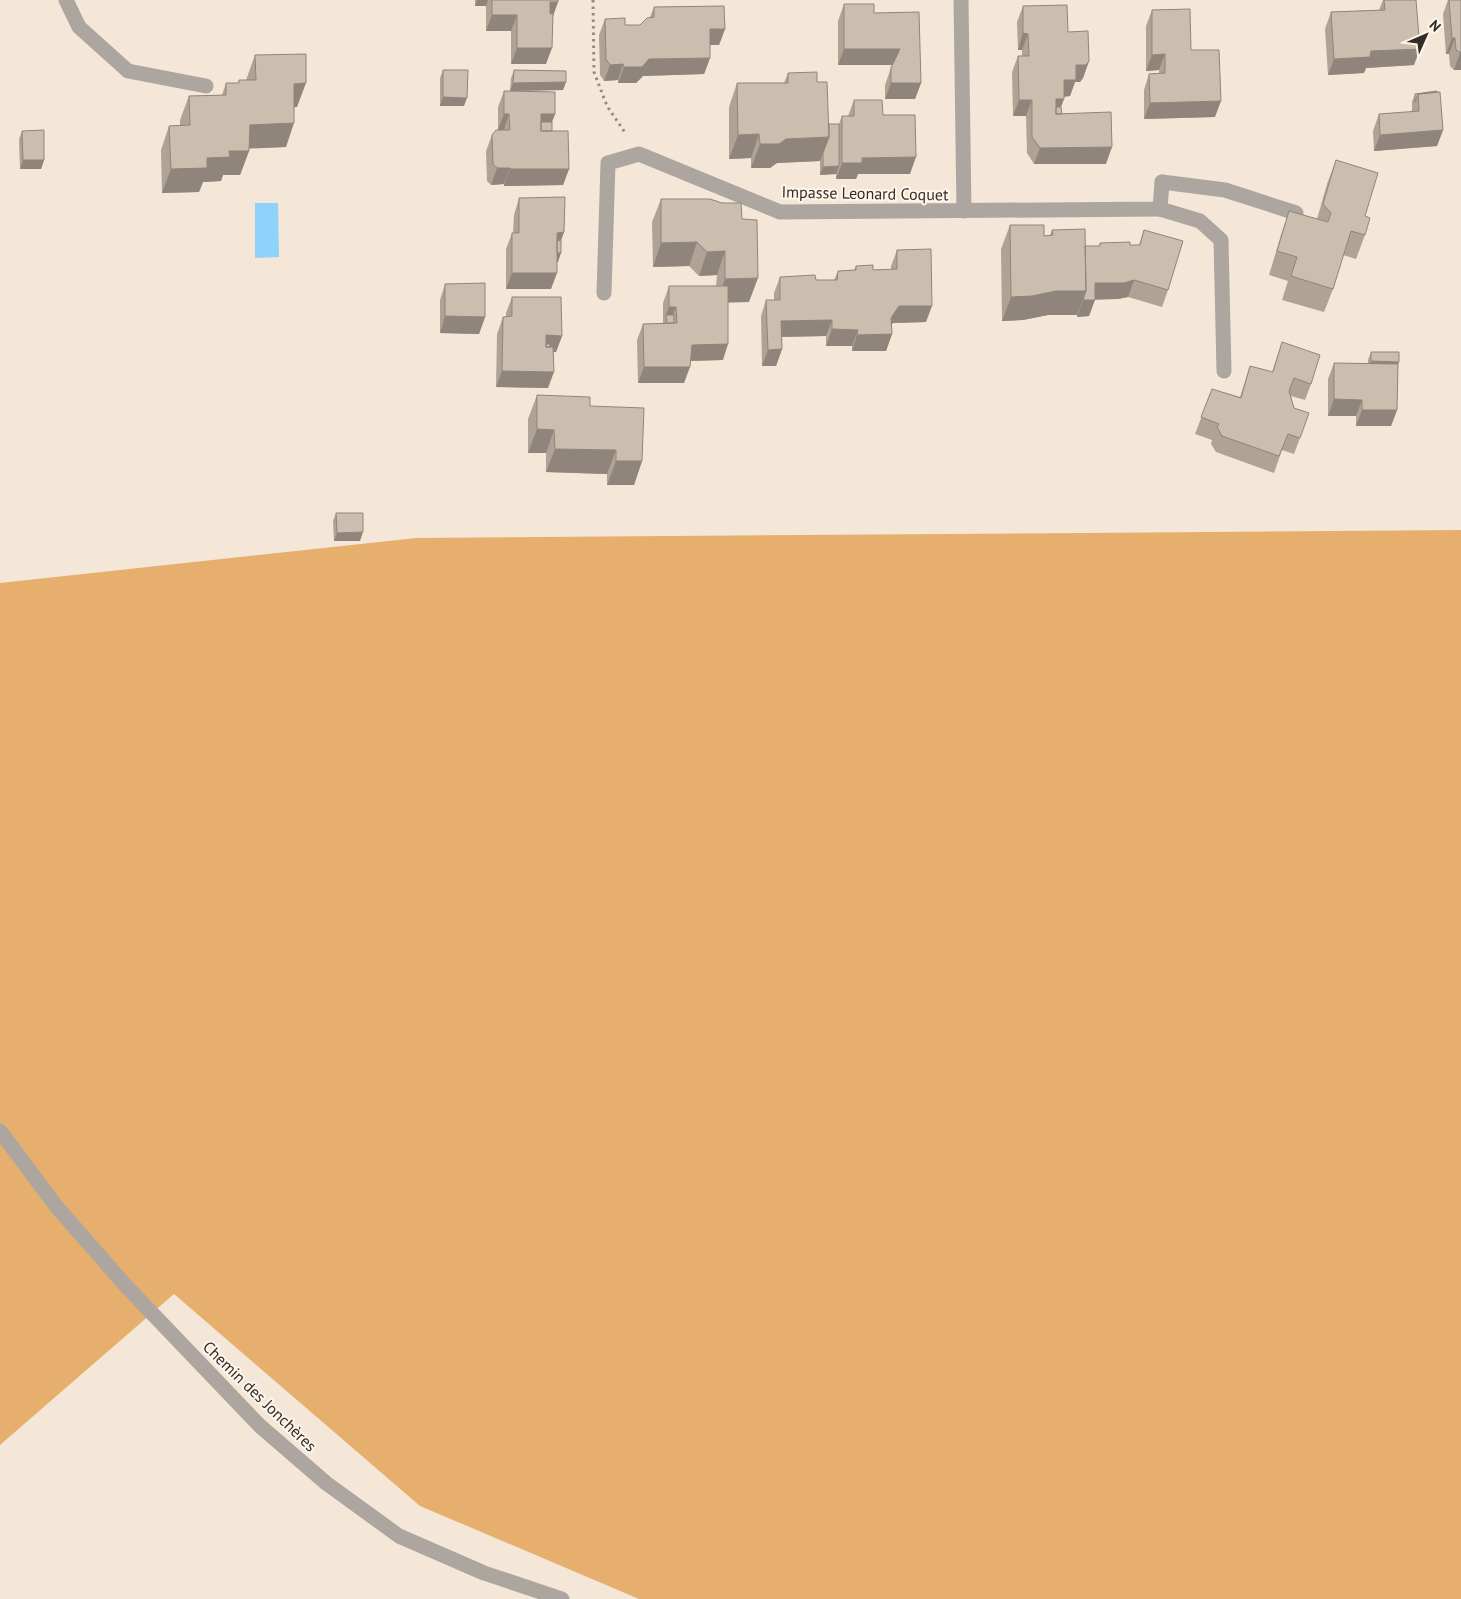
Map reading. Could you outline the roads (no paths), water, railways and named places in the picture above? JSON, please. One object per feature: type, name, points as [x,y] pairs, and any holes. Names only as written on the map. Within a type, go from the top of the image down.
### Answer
[{"type":"street","points":[[66,0],[79,27],[128,71],[206,86]]},
{"type":"street","points":[[961,0],[964,211]]},
{"type":"street","name":"Impasse Leonard Coquet","points":[[604,293],[608,163],[639,154],[780,212],[1160,209],[1200,221],[1222,240],[1224,371]]},
{"type":"street","points":[[1160,209],[1162,182],[1225,190],[1296,213]]},
{"type":"street","name":"Chemin des Jonchères","points":[[0,1131],[56,1206],[126,1286],[260,1426],[326,1483],[400,1536],[484,1573],[562,1599]]},
{"type":"water","points":[[255,203],[278,203],[279,257],[255,258]]}]
